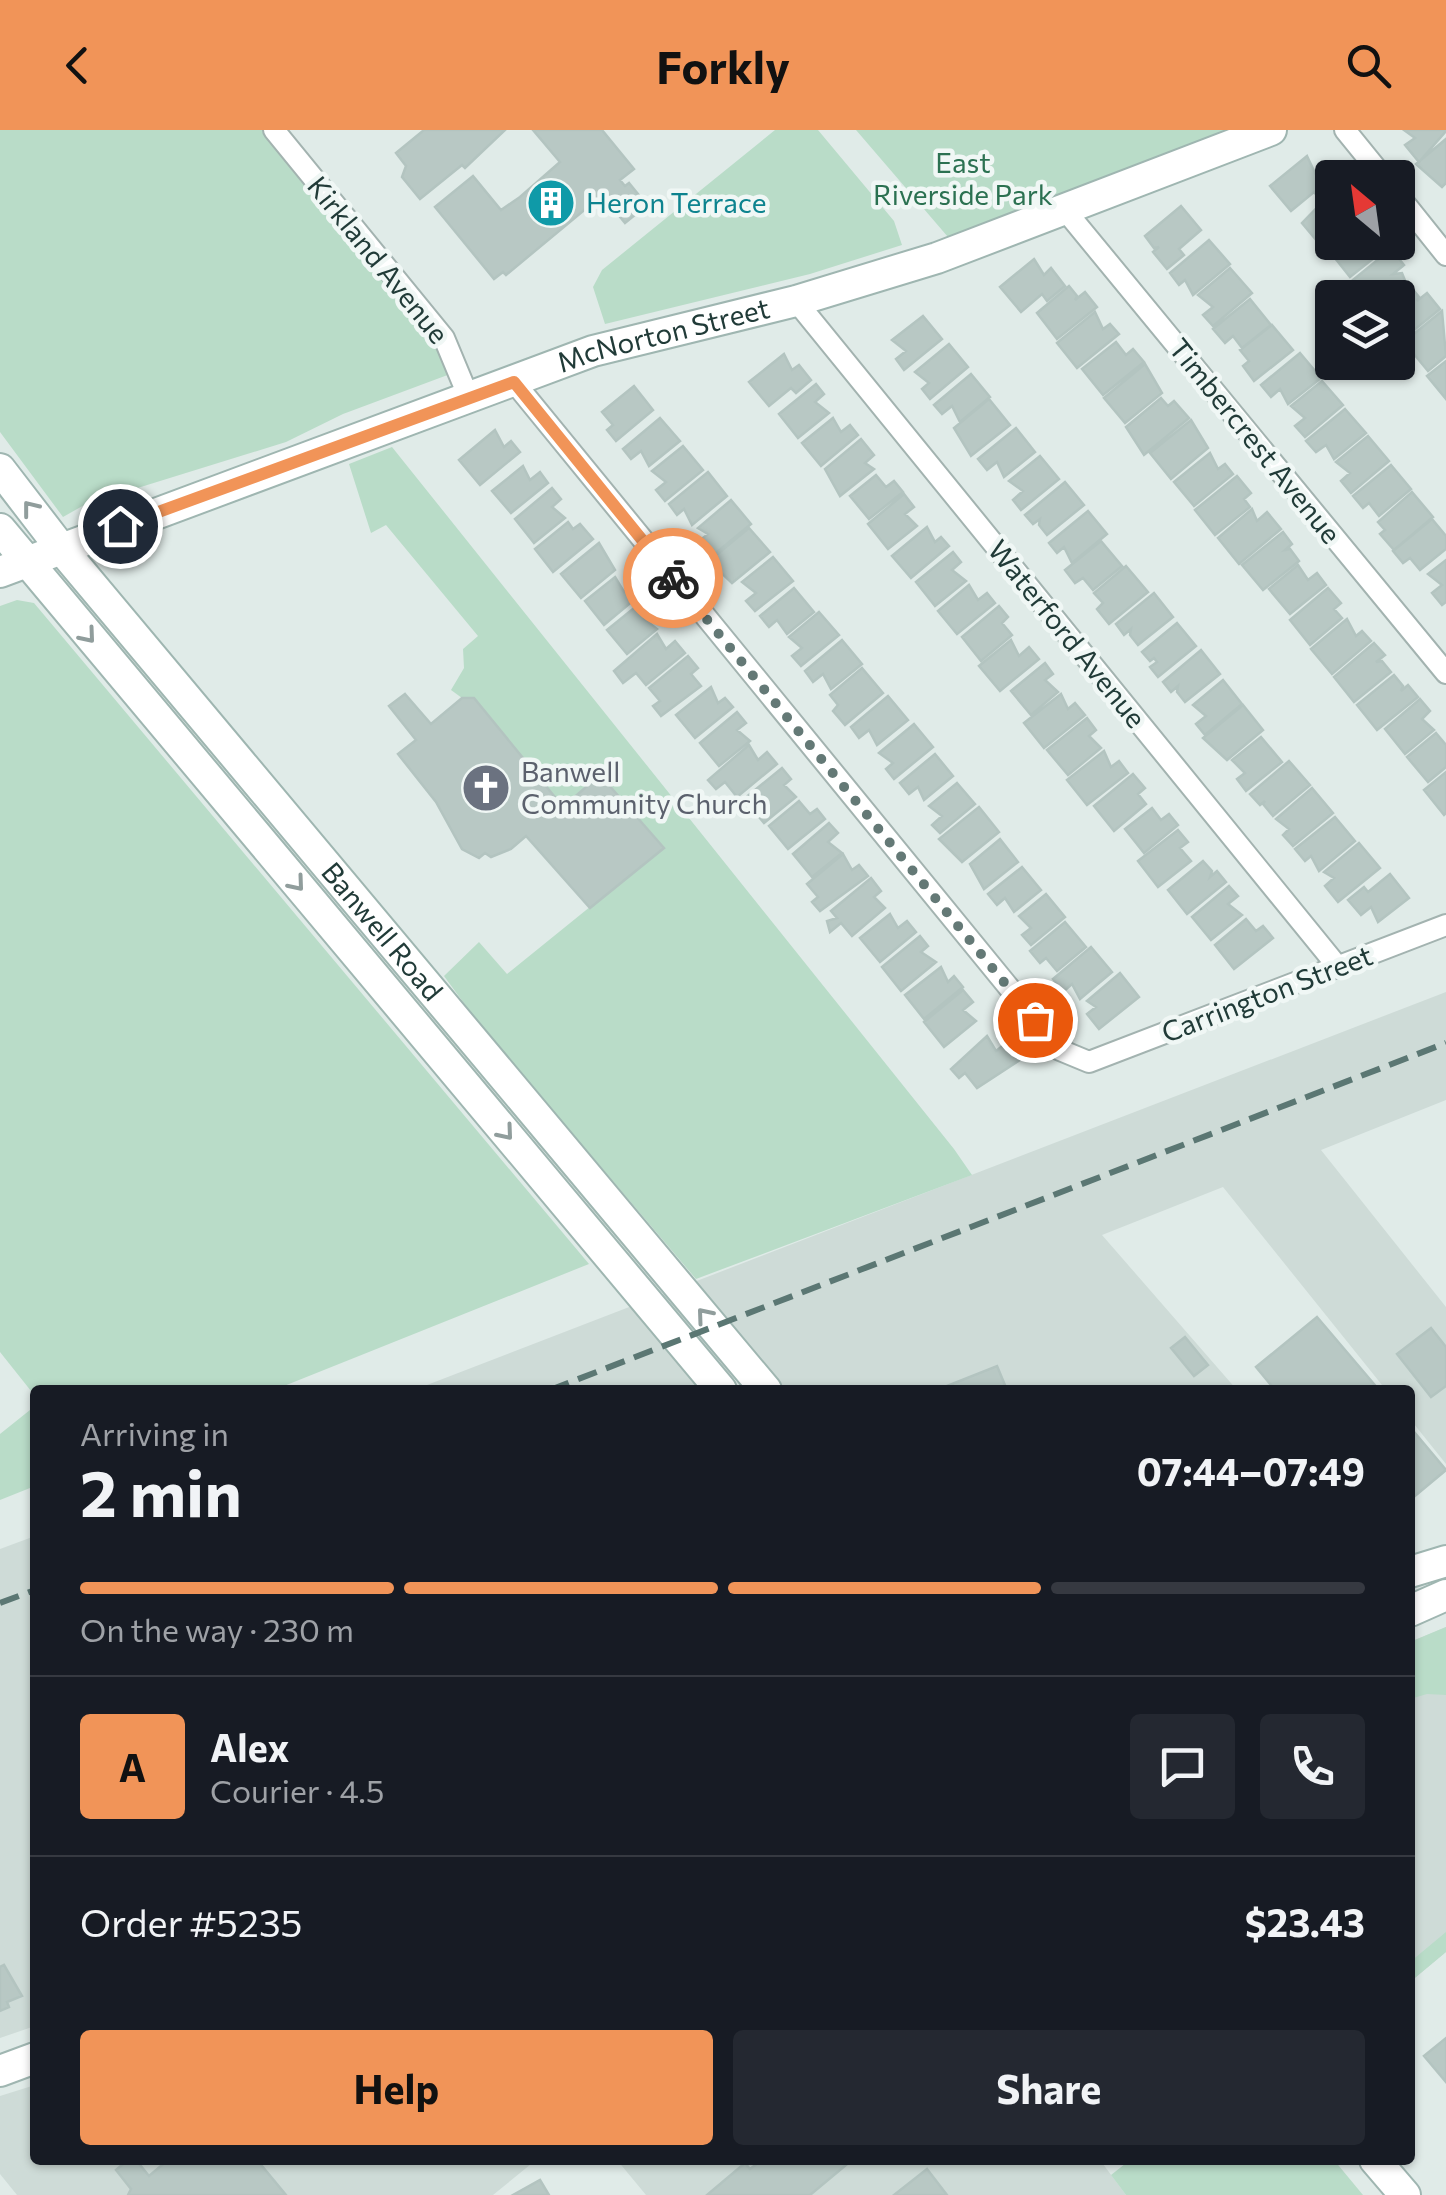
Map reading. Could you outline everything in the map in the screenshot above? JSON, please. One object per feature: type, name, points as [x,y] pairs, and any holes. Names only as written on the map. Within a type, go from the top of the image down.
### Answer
[{"type":"main road","name":"McNorton Street","points":[[12,566],[592,352],[796,301],[937,258],[1271,130]]},
{"type":"main road","name":"Banwell Road","points":[[0,469],[60,547],[762,1385]]},
{"type":"main road","name":"Banwell Road","points":[[0,528],[12,566],[717,1385]]},
{"type":"main road","points":[[1415,1570],[1446,1560]]},
{"type":"main road","points":[[1415,1609],[1446,1596]]},
{"type":"main road","points":[[0,2071],[30,2060]]},
{"type":"main road","points":[[1380,2165],[1406,2195]]},
{"type":"street","name":"Kirkland Avenue","points":[[274,130],[444,338],[469,398]]},
{"type":"street","points":[[1345,130],[1369,160]]},
{"type":"street","name":"Timbercrest Avenue","points":[[1065,210],[1446,672]]},
{"type":"street","points":[[1415,216],[1446,255]]},
{"type":"street","name":"Waterford Avenue","points":[[796,301],[1338,967]]},
{"type":"street","name":"Carrington Street","points":[[514,382],[1060,1050],[1088,1062],[1446,925]]},
{"type":"shaded area","points":[[1446,992],[1446,1100],[1321,1150],[1446,1307],[1446,1464],[1415,1425],[1415,1385],[1382,1385],[1223,1187],[1102,1235],[1233,1385],[774,1385],[759,1367],[714,1385],[427,1385]]},
{"type":"shaded area","points":[[30,1538],[30,2028],[0,2038],[0,1549]]},
{"type":"shaded area","points":[[1446,1627],[1446,1952],[1415,1978],[1415,1640]]},
{"type":"shaded area","points":[[30,2087],[30,2165],[530,2165],[493,2195],[17,2195],[0,2174],[0,2096]]},
{"type":"shaded area","points":[[621,2165],[1104,2165],[1126,2195],[646,2195]]},
{"type":"green space","points":[[0,130],[274,130],[461,370],[343,414],[286,442],[86,504],[63,517],[0,432]]},
{"type":"green space","points":[[775,130],[818,130],[894,221],[902,245],[810,274],[605,324],[593,287],[602,270]]},
{"type":"green space","name":"East Riverside Park","points":[[856,130],[1232,130],[948,237]]},
{"type":"green space","points":[[392,447],[972,1175],[696,1279],[477,1021],[444,976],[479,942],[507,974],[664,847],[600,775],[563,807],[474,698],[462,698],[451,690],[464,668],[463,649],[478,636],[386,525],[371,533],[349,464]]},
{"type":"green space","points":[[17,600],[34,603],[589,1264],[286,1385],[30,1385],[30,1390],[0,1352],[0,606]]},
{"type":"green space","points":[[30,1410],[30,1488],[0,1500],[0,1434]]},
{"type":"green space","points":[[1446,1627],[1446,1695],[1415,1698],[1415,1640]]},
{"type":"green space","points":[[1446,1932],[1446,1952],[1415,1978],[1415,1958]]},
{"type":"green space","points":[[1124,2165],[1338,2165],[1363,2195],[1126,2195],[1111,2175]]},
{"type":"building","points":[[424,130],[505,130],[465,168],[462,165],[420,199],[402,177],[406,166],[396,153]]},
{"type":"building","name":"Heron Terrace","points":[[533,130],[602,130],[634,169],[620,180],[625,186],[629,183],[647,205],[625,223],[607,201],[611,198],[606,192],[506,275],[503,272],[494,279],[435,207],[473,176],[501,210],[520,197],[560,162]]},
{"type":"building","points":[[1404,130],[1446,131],[1419,162],[1405,145],[1415,138]]},
{"type":"building","points":[[1446,139],[1446,183],[1442,187],[1416,164]]},
{"type":"building","points":[[1307,156],[1315,173],[1315,193],[1291,211],[1270,186]]},
{"type":"building","points":[[1181,206],[1201,230],[1179,249],[1184,255],[1167,269],[1153,252],[1159,247],[1154,248],[1145,236]]},
{"type":"building","points":[[1315,210],[1315,239],[1302,223]]},
{"type":"building","points":[[1209,240],[1230,264],[1193,295],[1185,280],[1179,285],[1170,273]]},
{"type":"building","points":[[1034,259],[1044,275],[1051,268],[1065,286],[1047,301],[1042,294],[1021,312],[1000,287]]},
{"type":"building","points":[[1337,260],[1371,260],[1350,277]]},
{"type":"building","points":[[1378,260],[1400,260],[1404,265],[1393,274],[1402,273],[1405,280],[1353,280]]},
{"type":"building","points":[[1230,268],[1252,293],[1213,326],[1203,315],[1213,307],[1198,295]]},
{"type":"building","points":[[1069,286],[1077,296],[1075,300],[1085,292],[1097,307],[1057,339],[1037,313]]},
{"type":"building","points":[[1415,292],[1417,301],[1427,293],[1440,309],[1415,329]]},
{"type":"building","points":[[1250,299],[1271,325],[1242,348],[1233,336],[1225,343],[1213,329]]},
{"type":"building","points":[[1442,311],[1446,356],[1428,371],[1415,355],[1415,333]]},
{"type":"building","points":[[1095,312],[1103,329],[1110,324],[1119,334],[1077,368],[1057,343]]},
{"type":"building","points":[[923,316],[942,339],[904,370],[896,359],[906,351],[892,340]]},
{"type":"building","points":[[1272,325],[1293,350],[1254,381],[1243,366],[1249,361],[1240,350]]},
{"type":"building","points":[[1116,342],[1126,355],[1133,349],[1144,362],[1103,395],[1082,369]]},
{"type":"building","points":[[949,344],[968,367],[930,399],[922,389],[929,383],[915,372]]},
{"type":"building","points":[[1300,353],[1318,380],[1288,404],[1280,389],[1271,397],[1261,385]]},
{"type":"building","points":[[784,354],[792,370],[799,365],[811,380],[796,393],[791,388],[769,406],[749,382]]},
{"type":"building","points":[[1446,361],[1446,399],[1427,376]]},
{"type":"building","points":[[1145,364],[1162,393],[1125,423],[1104,398]]},
{"type":"building","points":[[971,374],[990,397],[960,422],[952,406],[942,414],[934,405]]},
{"type":"building","points":[[1322,381],[1343,405],[1305,437],[1295,426],[1305,418],[1291,406]]},
{"type":"building","points":[[816,384],[824,394],[815,402],[829,413],[798,438],[779,414]]},
{"type":"building","points":[[634,386],[653,410],[616,441],[607,430],[613,425],[602,412]]},
{"type":"building","points":[[1161,398],[1168,406],[1174,401],[1189,418],[1144,455],[1126,427]]},
{"type":"building","points":[[989,399],[1010,425],[971,456],[954,428]]},
{"type":"building","points":[[1345,409],[1366,433],[1334,459],[1326,445],[1316,452],[1306,441]]},
{"type":"building","points":[[660,418],[680,441],[649,466],[641,451],[631,459],[623,449]]},
{"type":"building","points":[[833,418],[841,432],[850,425],[858,435],[821,466],[802,443]]},
{"type":"building","points":[[1191,420],[1208,448],[1171,479],[1150,453]]},
{"type":"building","points":[[1016,428],[1035,452],[1004,477],[997,462],[987,470],[978,459]]},
{"type":"building","points":[[495,430],[504,447],[511,441],[520,452],[480,485],[459,460]]},
{"type":"building","points":[[1368,436],[1389,461],[1351,493],[1341,481],[1350,473],[1336,462]]},
{"type":"building","points":[[861,439],[874,455],[865,463],[874,469],[840,496],[825,469]]},
{"type":"building","points":[[683,446],[703,470],[665,501],[656,490],[666,482],[652,471]]},
{"type":"building","points":[[1210,453],[1218,469],[1225,464],[1233,474],[1194,506],[1174,482]]},
{"type":"building","points":[[1040,456],[1059,479],[1021,510],[1013,500],[1023,491],[1009,481]]},
{"type":"building","points":[[1391,465],[1411,489],[1379,516],[1369,503],[1363,508],[1353,496]]},
{"type":"building","points":[[523,466],[530,480],[540,472],[548,483],[511,513],[492,491]]},
{"type":"building","points":[[708,472],[727,496],[692,525],[684,509],[677,515],[669,504]]},
{"type":"building","points":[[876,475],[886,487],[894,481],[903,492],[869,519],[850,496]]},
{"type":"building","points":[[1237,476],[1251,493],[1244,499],[1250,507],[1215,535],[1195,510]]},
{"type":"building","points":[[1065,482],[1084,505],[1047,535],[1039,525],[1040,519],[1033,524],[1025,515]]},
{"type":"building","points":[[552,488],[561,499],[552,507],[565,518],[534,543],[515,519]]},
{"type":"building","points":[[1412,492],[1433,517],[1394,550],[1380,534],[1385,530],[1378,522]]},
{"type":"building","points":[[904,494],[914,507],[905,514],[917,526],[888,549],[868,524]]},
{"type":"building","points":[[731,500],[751,524],[711,557],[698,542],[708,534],[698,528]]},
{"type":"building","points":[[1252,509],[1257,521],[1267,512],[1281,529],[1239,564],[1218,538]]},
{"type":"building","points":[[1088,511],[1107,534],[1072,563],[1064,547],[1057,553],[1049,543]]},
{"type":"building","points":[[1432,519],[1446,536],[1446,549],[1420,570],[1410,558],[1403,563],[1393,551]]},
{"type":"building","points":[[568,522],[573,529],[580,524],[593,539],[553,572],[535,549]]},
{"type":"building","points":[[927,527],[935,542],[941,537],[949,546],[911,578],[892,556]]},
{"type":"building","points":[[749,528],[770,552],[732,583],[709,561]]},
{"type":"building","points":[[1283,532],[1292,544],[1285,550],[1290,549],[1299,561],[1263,590],[1242,565]]},
{"type":"building","points":[[1101,541],[1122,566],[1093,590],[1083,578],[1075,583],[1065,570]]},
{"type":"building","points":[[599,543],[615,570],[581,598],[561,574]]},
{"type":"building","points":[[953,552],[961,562],[952,570],[966,581],[935,606],[916,582]]},
{"type":"building","points":[[773,557],[793,581],[755,611],[746,601],[756,593],[742,582]]},
{"type":"building","points":[[1446,560],[1446,602],[1442,605],[1432,593],[1442,585],[1428,574]]},
{"type":"building","points":[[1298,565],[1308,580],[1317,573],[1326,585],[1290,614],[1269,589]]},
{"type":"building","points":[[1126,566],[1148,592],[1109,624],[1097,609],[1103,603],[1094,593]]},
{"type":"building","points":[[615,577],[624,592],[633,584],[641,594],[604,625],[585,601]]},
{"type":"building","points":[[969,585],[978,600],[987,593],[995,603],[957,634],[938,611]]},
{"type":"building","points":[[794,588],[814,612],[787,634],[777,620],[769,627],[760,616]]},
{"type":"building","points":[[1328,588],[1341,603],[1334,609],[1342,618],[1310,645],[1290,620]]},
{"type":"building","points":[[1154,593],[1173,617],[1138,645],[1130,635],[1131,629],[1124,635],[1116,624]]},
{"type":"building","points":[[644,600],[653,611],[644,619],[657,629],[627,654],[607,630]]},
{"type":"building","points":[[999,606],[1008,617],[1002,623],[1012,635],[981,661],[962,637]]},
{"type":"building","points":[[819,612],[839,635],[801,666],[792,656],[802,648],[789,637]]},
{"type":"building","points":[[1347,619],[1356,636],[1362,631],[1371,641],[1332,674],[1311,649]]},
{"type":"building","points":[[1177,623],[1196,646],[1158,677],[1150,667],[1157,662],[1154,658],[1150,661],[1142,652]]},
{"type":"building","points":[[657,634],[666,649],[675,641],[685,653],[646,685],[636,673],[623,683],[614,671]]},
{"type":"building","points":[[842,640],[862,664],[831,689],[823,674],[813,682],[805,671]]},
{"type":"building","points":[[1011,640],[1019,656],[1029,647],[1039,659],[1000,691],[979,666]]},
{"type":"building","points":[[1374,643],[1385,655],[1376,662],[1382,661],[1391,672],[1354,702],[1334,677]]},
{"type":"building","points":[[1201,650],[1220,674],[1185,702],[1177,692],[1178,686],[1171,692],[1163,682]]},
{"type":"building","points":[[688,656],[698,668],[691,674],[701,686],[661,716],[653,706],[660,701],[649,688]]},
{"type":"building","points":[[1045,663],[1053,674],[1045,680],[1058,692],[1031,715],[1011,691]]},
{"type":"building","points":[[862,668],[883,693],[845,725],[833,711],[838,705],[830,695]]},
{"type":"building","points":[[1394,675],[1403,686],[1401,691],[1408,685],[1418,697],[1377,730],[1357,705]]},
{"type":"building","points":[[1223,680],[1242,704],[1205,735],[1196,724],[1206,716],[1193,705]]},
{"type":"building","points":[[711,687],[718,703],[725,698],[733,707],[695,738],[676,715]]},
{"type":"building","name":"Banwell Community Church","points":[[405,694],[431,724],[462,698],[474,698],[563,807],[600,775],[664,848],[590,908],[526,836],[511,849],[491,857],[485,853],[479,858],[462,849],[436,802],[398,754],[416,740],[389,706]]},
{"type":"building","points":[[1061,694],[1068,709],[1075,703],[1085,715],[1044,748],[1024,723]]},
{"type":"building","points":[[888,696],[908,720],[877,745],[869,730],[859,738],[851,727]]},
{"type":"building","points":[[1420,699],[1430,711],[1422,719],[1434,730],[1405,754],[1385,729]]},
{"type":"building","points":[[1243,705],[1263,730],[1227,760],[1203,738]]},
{"type":"building","points":[[737,712],[746,723],[737,730],[750,741],[719,766],[700,743]]},
{"type":"building","points":[[1087,718],[1096,730],[1089,736],[1101,748],[1068,775],[1047,750]]},
{"type":"building","points":[[914,724],[933,747],[894,779],[886,769],[893,763],[879,753]]},
{"type":"building","points":[[1436,733],[1446,745],[1446,767],[1428,782],[1407,757]]},
{"type":"building","points":[[1261,737],[1282,762],[1246,791],[1237,779],[1245,773],[1232,760]]},
{"type":"building","points":[[749,745],[758,760],[767,752],[777,764],[737,797],[725,782],[716,789],[708,780]]},
{"type":"building","points":[[1104,751],[1111,767],[1119,761],[1128,773],[1087,805],[1067,780]]},
{"type":"building","points":[[935,754],[953,776],[924,800],[918,787],[909,794],[900,783]]},
{"type":"building","points":[[1289,761],[1310,785],[1273,816],[1263,804],[1265,801],[1260,805],[1250,794]]},
{"type":"building","points":[[782,768],[791,779],[784,785],[796,797],[764,823],[744,799]]},
{"type":"building","points":[[1446,772],[1446,813],[1444,815],[1424,790]]},
{"type":"building","points":[[1133,774],[1145,788],[1138,794],[1146,804],[1114,831],[1094,806]]},
{"type":"building","points":[[957,783],[975,804],[940,833],[932,825],[942,816],[929,806]]},
{"type":"building","points":[[1312,788],[1333,813],[1293,846],[1283,835],[1289,829],[1276,819]]},
{"type":"building","points":[[799,801],[810,814],[817,809],[825,819],[788,849],[769,826]]},
{"type":"building","points":[[979,807],[999,832],[962,862],[939,839]]},
{"type":"building","points":[[1152,808],[1161,820],[1169,814],[1178,825],[1144,853],[1125,829]]},
{"type":"building","points":[[1335,817],[1355,841],[1319,871],[1311,856],[1305,861],[1295,849]]},
{"type":"building","points":[[829,823],[838,833],[828,842],[842,853],[812,877],[793,854]]},
{"type":"building","points":[[1178,830],[1188,842],[1180,848],[1191,861],[1158,887],[1138,861]]},
{"type":"building","points":[[1000,839],[1018,862],[984,889],[970,864]]},
{"type":"building","points":[[1359,843],[1380,868],[1338,902],[1325,886],[1334,878],[1324,872]]},
{"type":"building","points":[[843,854],[852,870],[859,865],[868,876],[820,911],[812,902],[818,897],[807,884]]},
{"type":"building","points":[[1203,861],[1212,871],[1210,877],[1217,871],[1226,882],[1187,914],[1168,890]]},
{"type":"building","points":[[1022,867],[1041,890],[1014,912],[1005,898],[997,905],[988,894]]},
{"type":"building","points":[[1390,874],[1409,898],[1378,922],[1371,907],[1361,915],[1348,900],[1364,887],[1368,892]]},
{"type":"building","points":[[871,878],[881,891],[874,897],[885,908],[852,936],[841,923],[830,932],[827,921],[837,918],[831,911]]},
{"type":"building","points":[[1229,886],[1238,896],[1228,904],[1242,915],[1211,940],[1192,917]]},
{"type":"building","points":[[1046,894],[1065,917],[1031,945],[1022,935],[1031,928],[1019,916]]},
{"type":"building","points":[[890,914],[898,928],[907,921],[916,932],[880,962],[860,938]]},
{"type":"building","points":[[1246,919],[1256,931],[1263,926],[1273,938],[1234,969],[1215,945]]},
{"type":"building","points":[[1065,922],[1086,947],[1057,971],[1046,958],[1040,963],[1030,951]]},
{"type":"building","points":[[920,936],[928,946],[921,952],[936,962],[901,991],[882,967]]},
{"type":"building","points":[[1091,947],[1112,972],[1080,999],[1072,984],[1063,992],[1053,979]]},
{"type":"building","points":[[941,967],[948,982],[954,976],[963,987],[924,1019],[905,995]]},
{"type":"building","points":[[1120,973],[1139,997],[1099,1029],[1087,1014],[1096,1007],[1087,1001]]},
{"type":"building","points":[[963,990],[973,1002],[963,1010],[976,1021],[944,1047],[924,1022]]},
{"type":"building","points":[[987,1036],[996,1051],[1006,1043],[1020,1060],[977,1088],[965,1073],[959,1078],[951,1069]]},
{"type":"building","points":[[1317,1317],[1375,1385],[1271,1385],[1256,1367]]},
{"type":"building","points":[[1431,1328],[1446,1347],[1446,1386],[1431,1397],[1397,1354]]},
{"type":"building","points":[[1185,1337],[1208,1365],[1194,1376],[1171,1348]]},
{"type":"building","points":[[997,1366],[1005,1385],[950,1385]]},
{"type":"building","points":[[1415,1433],[1446,1470],[1415,1496]]},
{"type":"building","points":[[4,1965],[22,1996],[7,2002],[9,2007],[0,2011],[0,1967]]},
{"type":"building","points":[[1446,2038],[1446,2082],[1424,2056]]},
{"type":"building","points":[[122,2165],[140,2165],[149,2176],[162,2165],[261,2165],[286,2195],[128,2195],[131,2189],[116,2170]]},
{"type":"building","points":[[743,2165],[750,2169],[755,2165],[846,2165],[810,2195],[707,2195]]},
{"type":"building","points":[[927,2169],[947,2195],[894,2195]]},
{"type":"building","points":[[540,2180],[549,2195],[513,2195]]},
{"type":"railway","points":[[563,1385],[1446,1043]]},
{"type":"railway","points":[[0,1603],[30,1592]]},
{"type":"way so far","points":[[673,578],[1035,1020]]},
{"type":"place","name":"Heron Terrace","points":[[551,203]]},
{"type":"place","name":"Banwell Community Church","points":[[486,788]]},
{"type":"route","points":[[120,526],[514,382],[673,578]]}]
